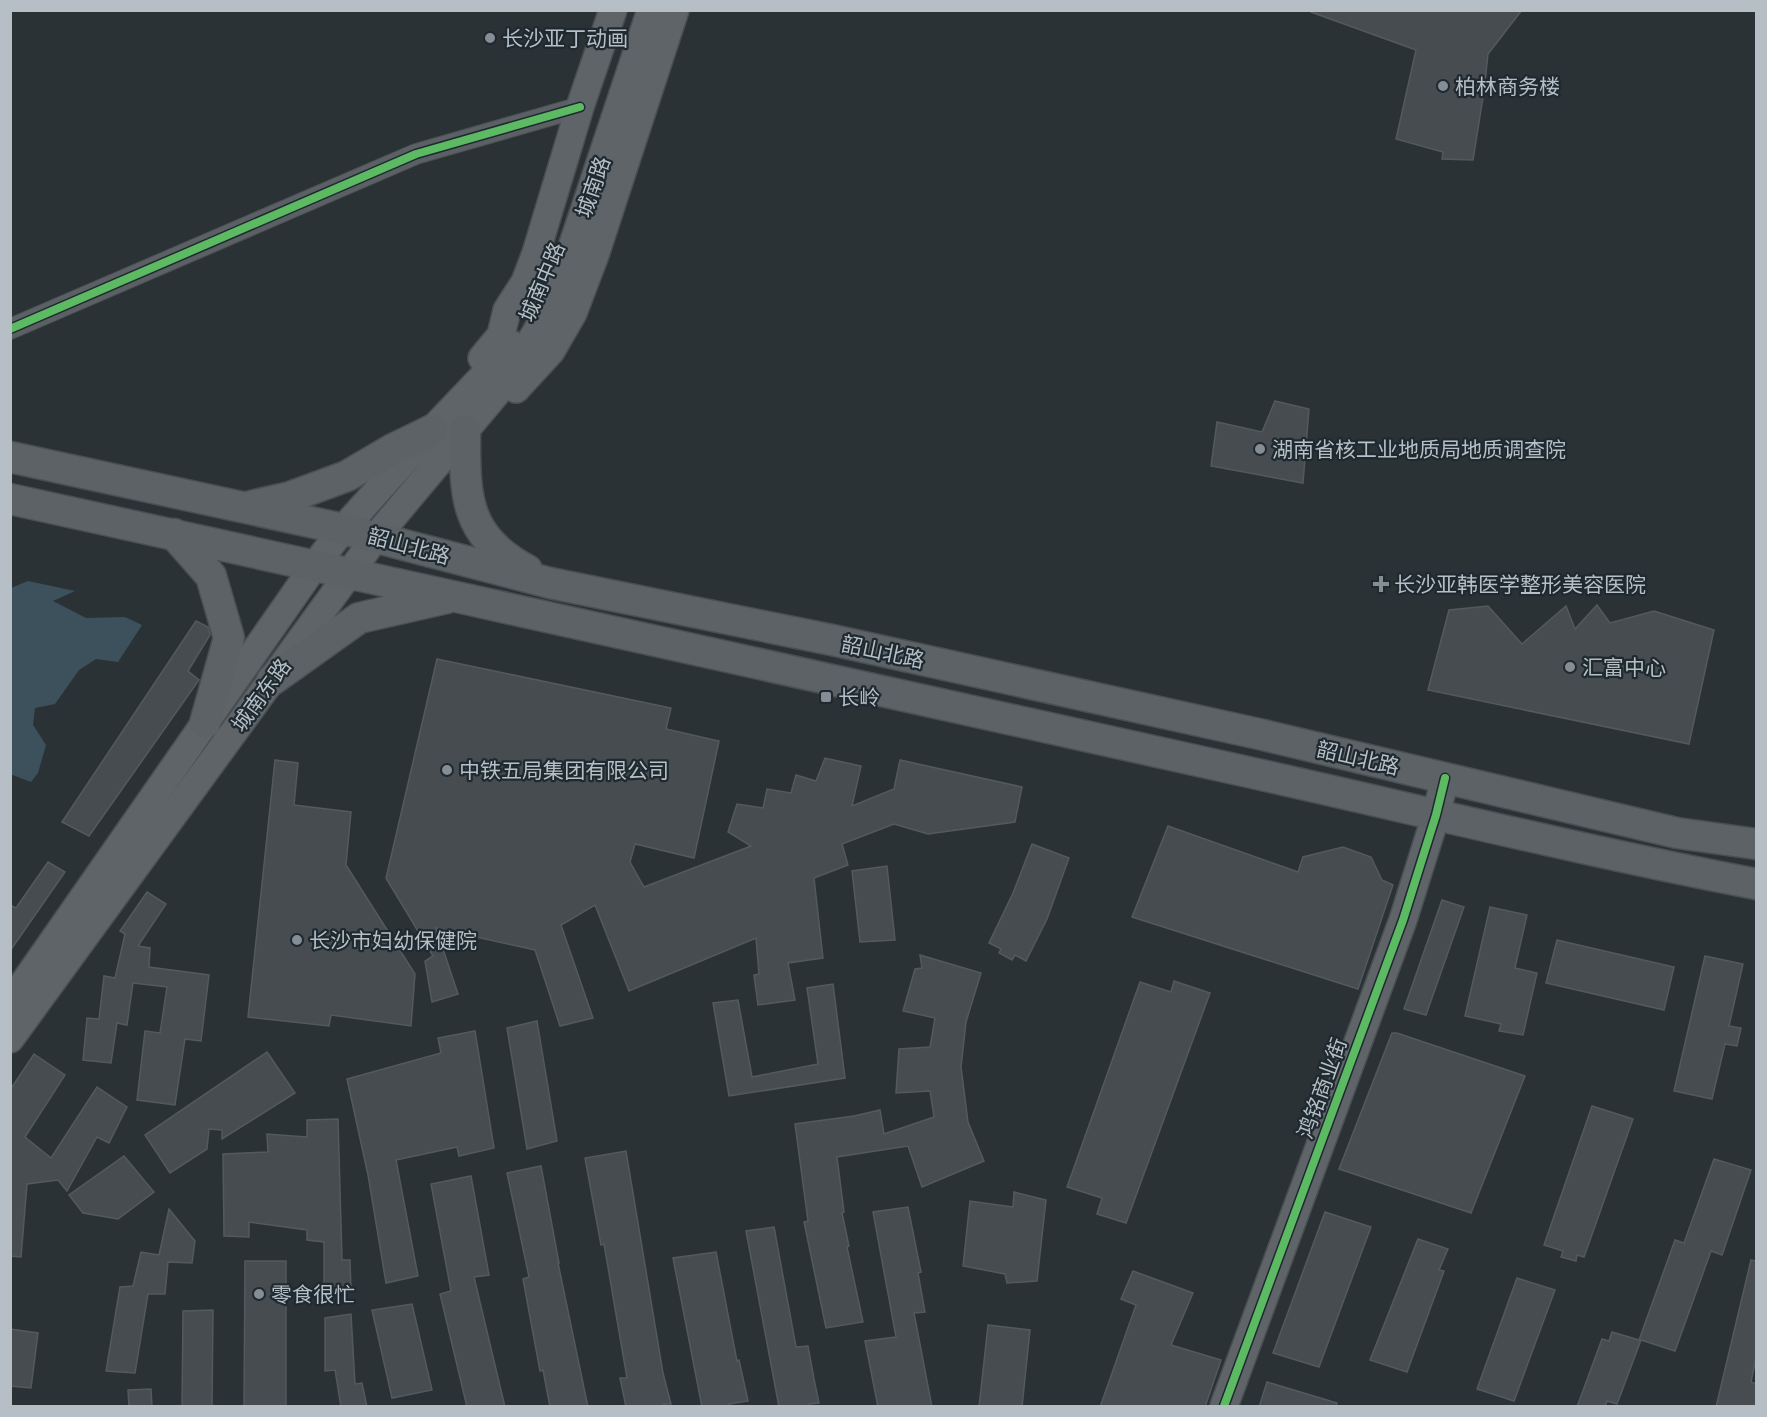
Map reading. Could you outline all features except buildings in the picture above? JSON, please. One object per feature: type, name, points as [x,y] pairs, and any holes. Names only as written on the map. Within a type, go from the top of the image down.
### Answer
[{"type":"main road","points":[[550,583],[511,561],[484,536],[474,520],[468,502],[466,482],[453,425],[475,367],[501,335],[507,310],[525,282],[613,10]]},
{"type":"main road","name":"城南中路","points":[[516,353],[546,278],[638,10]]},
{"type":"main road","name":"城南路","points":[[516,353],[539,327],[568,259],[651,10]]},
{"type":"main road","points":[[237,506],[256,505],[290,497],[336,481],[393,449],[453,425],[522,384],[550,351],[573,313],[595,255],[675,10]]},
{"type":"main road","name":"城南东路","points":[[10,1003],[315,565],[343,529],[453,425],[516,353]]},
{"type":"main road","name":"城南东路","points":[[10,1039],[351,572],[453,425]]},
{"type":"main road","name":"韶山北路","points":[[10,457],[343,529],[550,583],[832,640],[1259,734],[1677,833],[1756,844]]},
{"type":"main road","name":"韶山北路","points":[[10,499],[351,572],[1661,866],[1756,884]]},
{"type":"main road","points":[[174,534],[211,576],[229,638],[205,723]]},
{"type":"main road","points":[[272,680],[359,618],[456,596]]},
{"type":"main road","name":"鸿铭商业街","points":[[1224,1407],[1403,920],[1446,778]]},
{"type":"street","points":[[10,329],[416,154],[580,107]]},
{"type":"water","points":[[28,581],[75,591],[53,601],[86,618],[125,617],[142,625],[118,662],[96,659],[79,670],[55,704],[35,708],[33,725],[46,745],[38,773],[31,782],[10,774],[11,588]]},
{"type":"cycle path","points":[[10,329],[416,154],[580,107]]},
{"type":"cycle path","points":[[1224,1406],[1403,920],[1436,815],[1445,778]]},
{"type":"place","name":"长沙亚丁动画","points":[[490,38]]},
{"type":"place","name":"柏林商务楼","points":[[1443,86]]},
{"type":"place","name":"湖南省核工业地质局地质调查院","points":[[1260,449]]},
{"type":"place","name":"长沙亚韩医学整形美容医院","points":[[1381,584]]},
{"type":"place","name":"汇富中心","points":[[1570,667]]},
{"type":"place","name":"长岭","points":[[826,697]]},
{"type":"place","name":"中铁五局集团有限公司","points":[[447,770]]},
{"type":"place","name":"长沙市妇幼保健院","points":[[297,940]]},
{"type":"place","name":"零食很忙","points":[[259,1294]]}]
